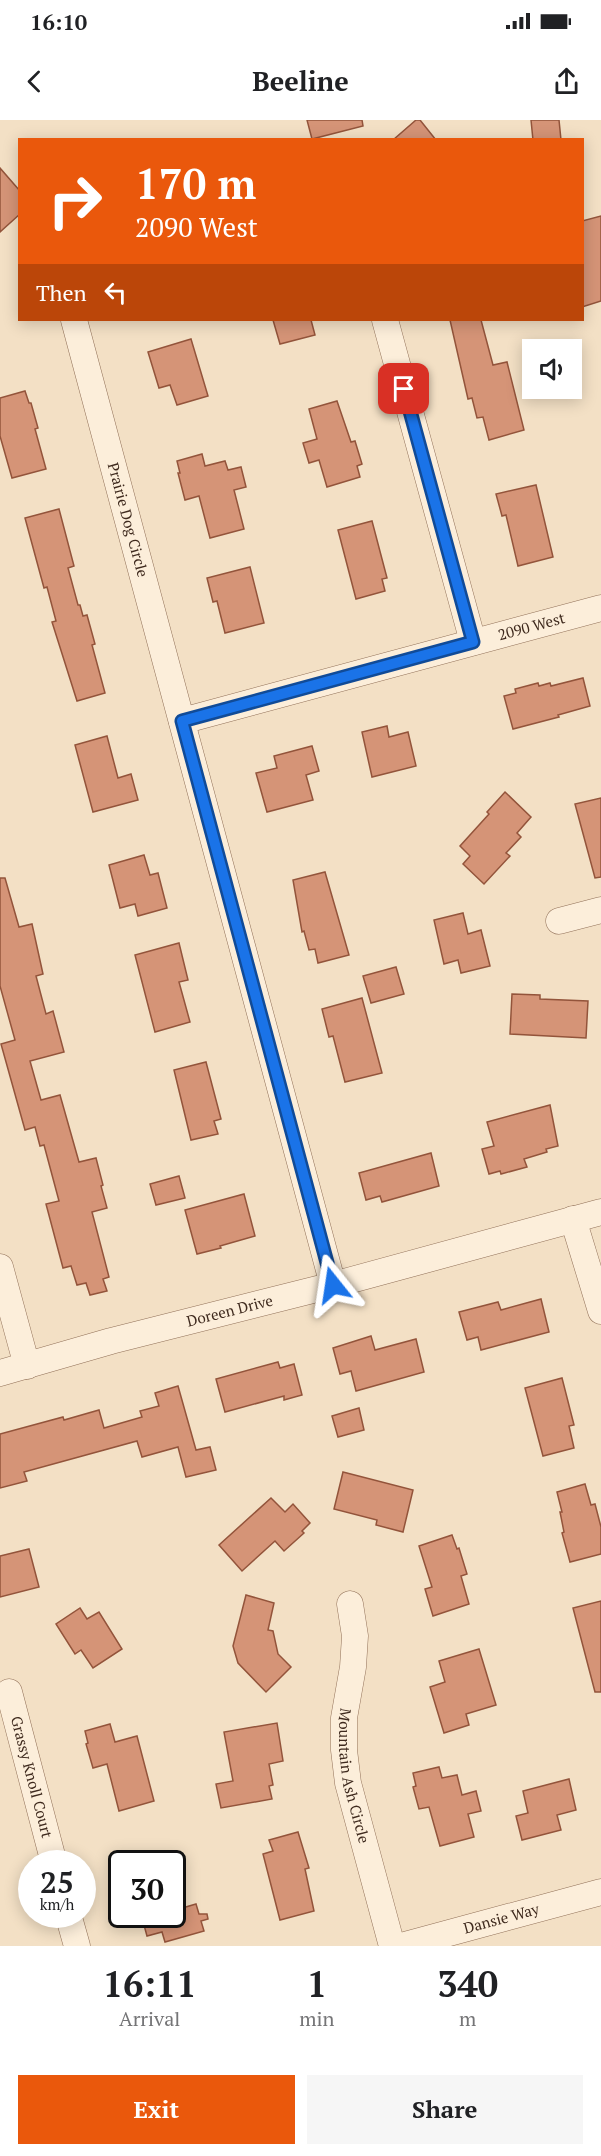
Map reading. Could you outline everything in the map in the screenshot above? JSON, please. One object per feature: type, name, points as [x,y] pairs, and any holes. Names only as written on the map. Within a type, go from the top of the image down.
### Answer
[{"type":"street","name":"Prairie Dog Circle","points":[[74,321],[333,1285]]},
{"type":"street","points":[[386,321],[473,642]]},
{"type":"street","name":"2090 West","points":[[182,721],[601,608]]},
{"type":"street","points":[[560,921],[601,910]]},
{"type":"street","name":"Doreen Drive","points":[[0,1373],[111,1341],[333,1285],[601,1212]]},
{"type":"street","points":[[573,1219],[601,1311]]},
{"type":"street","points":[[0,1267],[27,1366]]},
{"type":"street","name":"Mountain Ash Circle","points":[[350,1604],[355,1636],[353,1667],[344,1718],[344,1750],[348,1783],[392,1946]]},
{"type":"street","name":"Grassy Knoll Court","points":[[9,1692],[51,1850]]},
{"type":"street","name":"Dansie Way","points":[[401,1946],[601,1892]]},
{"type":"street","points":[[72,1928],[77,1946]]},
{"type":"building","points":[[307,120],[362,120],[363,126],[312,138]]},
{"type":"building","points":[[416,120],[420,120],[434,138],[395,138]]},
{"type":"building","points":[[531,120],[559,120],[561,138],[533,138]]},
{"type":"building","points":[[0,168],[18,189],[18,216],[0,232]]},
{"type":"building","points":[[601,216],[601,301],[584,306],[584,220]]},
{"type":"building","points":[[273,321],[311,321],[315,335],[280,344]]},
{"type":"building","points":[[450,321],[481,321],[493,365],[507,362],[524,430],[489,440],[483,417],[477,418],[472,398],[468,399]]},
{"type":"building","points":[[191,339],[208,396],[177,405],[170,385],[159,388],[148,352]]},
{"type":"building","points":[[25,391],[38,428],[35,429],[46,469],[12,478],[0,436],[0,398]]},
{"type":"building","points":[[337,401],[351,442],[355,441],[362,464],[357,466],[360,477],[327,487],[319,460],[309,463],[303,443],[317,439],[309,409]]},
{"type":"building","points":[[202,454],[205,466],[225,461],[228,470],[241,467],[246,487],[234,490],[244,529],[210,538],[199,496],[185,500],[177,461]]},
{"type":"building","points":[[536,485],[553,557],[518,566],[506,515],[502,516],[496,494]]},
{"type":"building","points":[[59,509],[74,566],[68,568],[78,605],[80,605],[83,616],[87,615],[95,644],[92,645],[105,693],[77,701],[52,622],[56,621],[47,587],[44,588],[25,518]]},
{"type":"building","points":[[372,521],[387,578],[382,579],[385,591],[356,599],[338,530]]},
{"type":"building","points":[[250,567],[264,623],[225,633],[217,601],[213,602],[207,578]]},
{"type":"building","points":[[583,678],[590,706],[513,729],[504,696],[516,693],[515,689],[538,683],[539,686],[550,683],[551,686]]},
{"type":"building","points":[[387,726],[389,737],[408,732],[416,766],[372,777],[362,732]]},
{"type":"building","points":[[107,736],[118,778],[131,774],[138,800],[93,812],[75,745]]},
{"type":"building","points":[[312,746],[319,771],[306,775],[313,800],[267,812],[256,773],[277,768],[274,756]]},
{"type":"building","points":[[505,792],[531,817],[517,833],[521,837],[506,853],[510,856],[484,884],[463,864],[470,856],[460,846]]},
{"type":"building","points":[[601,798],[601,877],[595,878],[575,804]]},
{"type":"building","points":[[144,855],[150,875],[158,873],[167,908],[138,916],[135,904],[120,908],[109,865]]},
{"type":"building","points":[[325,872],[349,955],[318,963],[315,949],[309,950],[304,931],[302,932],[293,880]]},
{"type":"building","points":[[0,878],[5,878],[19,927],[32,924],[43,974],[36,976],[46,1014],[53,1011],[64,1052],[30,1061],[41,1100],[60,1095],[79,1162],[96,1158],[103,1185],[101,1186],[107,1208],[92,1212],[109,1277],[103,1279],[107,1291],[90,1295],[86,1283],[77,1285],[71,1266],[63,1268],[46,1204],[59,1201],[44,1145],[40,1146],[35,1127],[25,1130],[1,1044],[15,1040],[0,986]]},
{"type":"building","points":[[463,913],[468,934],[481,930],[490,966],[461,973],[458,960],[444,964],[434,920]]},
{"type":"building","points":[[179,943],[188,980],[179,982],[190,1022],[155,1032],[135,955]]},
{"type":"building","points":[[396,967],[404,994],[371,1003],[363,976]]},
{"type":"building","points":[[512,994],[540,995],[540,999],[588,1001],[586,1038],[510,1034]]},
{"type":"building","points":[[362,998],[382,1073],[345,1082],[333,1036],[329,1037],[322,1009]]},
{"type":"building","points":[[206,1062],[221,1119],[214,1121],[218,1134],[191,1140],[174,1070]]},
{"type":"building","points":[[550,1105],[558,1146],[524,1159],[527,1167],[501,1174],[500,1171],[489,1174],[482,1149],[494,1146],[487,1122]]},
{"type":"building","points":[[431,1153],[439,1186],[382,1202],[380,1196],[366,1200],[359,1173]]},
{"type":"building","points":[[179,1176],[185,1198],[156,1205],[150,1184]]},
{"type":"building","points":[[244,1194],[255,1236],[197,1254],[185,1210]]},
{"type":"building","points":[[541,1299],[549,1332],[481,1350],[478,1337],[467,1340],[459,1312],[498,1302],[501,1310]]},
{"type":"building","points":[[371,1336],[375,1350],[416,1339],[424,1372],[356,1391],[351,1371],[340,1374],[333,1348]]},
{"type":"building","points":[[278,1362],[280,1368],[294,1364],[302,1395],[284,1400],[284,1396],[225,1412],[216,1379]]},
{"type":"building","points":[[562,1378],[574,1425],[569,1426],[574,1448],[543,1456],[525,1388]]},
{"type":"building","points":[[178,1386],[196,1450],[210,1447],[216,1470],[186,1477],[178,1447],[142,1457],[137,1441],[24,1472],[27,1481],[0,1488],[0,1434],[99,1410],[104,1428],[142,1417],[140,1411],[159,1406],[155,1393]]},
{"type":"building","points":[[359,1408],[364,1430],[338,1437],[332,1416]]},
{"type":"building","points":[[343,1472],[413,1490],[403,1532],[376,1525],[377,1520],[334,1509]]},
{"type":"building","points":[[585,1484],[591,1505],[595,1504],[601,1527],[601,1554],[570,1562],[562,1533],[564,1532],[560,1512],[562,1512],[557,1492]]},
{"type":"building","points":[[271,1498],[285,1512],[293,1504],[310,1523],[302,1531],[304,1533],[284,1551],[275,1541],[242,1571],[219,1545]]},
{"type":"building","points":[[452,1535],[457,1549],[459,1548],[467,1574],[461,1576],[469,1604],[433,1616],[425,1589],[432,1587],[419,1546]]},
{"type":"building","points":[[29,1549],[39,1587],[0,1597],[0,1556]]},
{"type":"building","points":[[246,1595],[274,1603],[268,1630],[273,1631],[278,1654],[291,1667],[266,1692],[238,1663],[233,1646]]},
{"type":"building","points":[[601,1601],[601,1692],[595,1692],[573,1608]]},
{"type":"building","points":[[80,1608],[87,1619],[99,1612],[122,1649],[93,1668],[81,1650],[75,1654],[56,1624]]},
{"type":"building","points":[[479,1649],[496,1705],[466,1714],[469,1725],[444,1733],[430,1687],[445,1682],[439,1661]]},
{"type":"building","points":[[277,1723],[283,1761],[269,1764],[273,1785],[269,1786],[272,1799],[221,1808],[216,1784],[233,1781],[224,1732]]},
{"type":"building","points":[[110,1724],[115,1742],[137,1736],[154,1801],[119,1811],[107,1764],[93,1768],[85,1731]]},
{"type":"building","points":[[439,1767],[442,1778],[457,1775],[462,1795],[476,1791],[481,1811],[468,1814],[474,1837],[440,1846],[429,1807],[419,1809],[413,1787],[416,1786],[413,1773]]},
{"type":"building","points":[[569,1779],[576,1810],[557,1815],[561,1830],[522,1840],[516,1816],[528,1813],[523,1791]]},
{"type":"building","points":[[298,1832],[309,1868],[305,1869],[314,1911],[280,1920],[263,1854],[273,1851],[269,1840]]},
{"type":"building","points":[[196,1904],[199,1914],[207,1914],[208,1919],[201,1921],[204,1931],[165,1942],[162,1932],[147,1936],[145,1928],[186,1928],[186,1907]]},
{"type":"route","points":[[333,1285],[182,721],[473,642],[404,389]]}]
